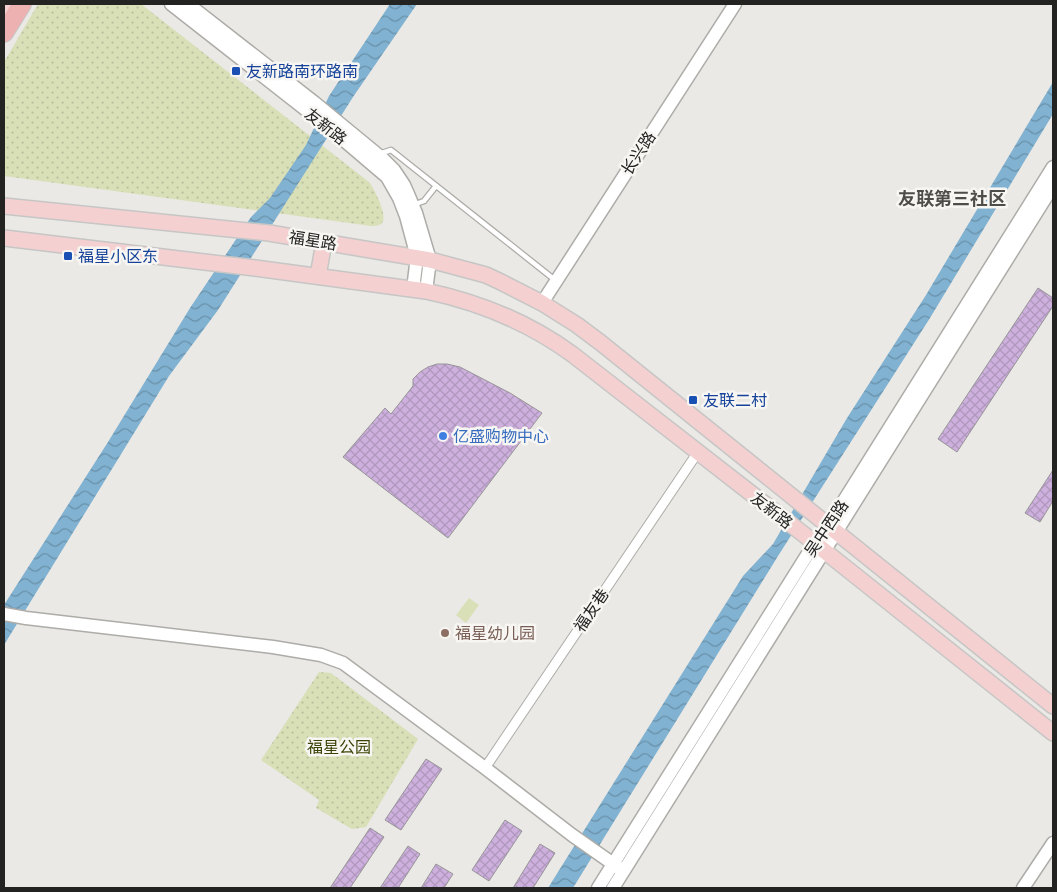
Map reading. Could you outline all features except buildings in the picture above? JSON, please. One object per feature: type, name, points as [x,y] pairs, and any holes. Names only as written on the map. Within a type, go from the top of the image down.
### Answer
[{"type":"highway","points":[[4,33],[22,4]]},
{"type":"main road","points":[[4,14],[10,4]]},
{"type":"main road","name":"友新路","points":[[171,4],[311,107]]},
{"type":"main road","name":"友新路","points":[[188,4],[337,128],[382,172],[391,182],[399,198],[424,258]]},
{"type":"main road","name":"长兴路","points":[[542,303],[735,4]]},
{"type":"main road","name":"友新路","points":[[337,128],[389,164],[404,185],[413,205],[424,258],[419,290],[442,294],[479,305],[512,318],[565,348],[802,533],[1053,734]]},
{"type":"main road","name":"吴中西路","points":[[832,529],[1053,167]]},
{"type":"main road","name":"吴中西路","points":[[598,888],[619,868],[819,548],[1053,186]]},
{"type":"main road","name":"福星路","points":[[4,206],[269,233],[424,258],[486,275],[542,303],[601,343]]},
{"type":"main road","points":[[4,238],[419,290]]},
{"type":"main road","points":[[318,276],[324,242]]},
{"type":"main road","name":"友新路","points":[[601,343],[1053,706]]},
{"type":"main road","points":[[4,614],[273,647],[322,655],[343,663],[572,835],[619,868]]},
{"type":"main road","points":[[1023,888],[1053,843]]},
{"type":"main road","name":"吴中西路","points":[[613,888],[619,868]]},
{"type":"street","name":"福友巷","points":[[485,768],[698,452]]},
{"type":"lane","points":[[377,154],[391,150],[556,281]]},
{"type":"lane","points":[[413,205],[424,200],[436,186]]},
{"type":"green space","points":[[38,4],[141,4],[369,182],[382,209],[382,223],[371,226],[4,176],[4,62]]},
{"type":"green space","points":[[469,598],[479,605],[466,623],[456,615]]},
{"type":"green space","name":"福星公园","points":[[319,672],[331,673],[418,739],[366,827],[352,829],[316,808],[319,800],[261,760]]},
{"type":"water","points":[[390,4],[417,4],[353,97],[218,310],[169,376],[4,645],[4,605],[108,442],[190,308],[251,217],[270,198],[306,145],[329,96]]},
{"type":"water","points":[[1053,82],[1053,114],[930,318],[778,556],[573,888],[548,888],[743,576],[773,544],[847,418],[926,295]]},
{"type":"place","name":"友新路南环路南","points":[[236,71]]},
{"type":"place","name":"福星小区东","points":[[68,256]]},
{"type":"place","name":"友联二村","points":[[693,400]]},
{"type":"place","name":"亿盛购物中心","points":[[443,436]]},
{"type":"place","name":"福星幼儿园","points":[[445,633]]},
{"type":"district","name":"友联第三社区","points":[[952,198]]}]
